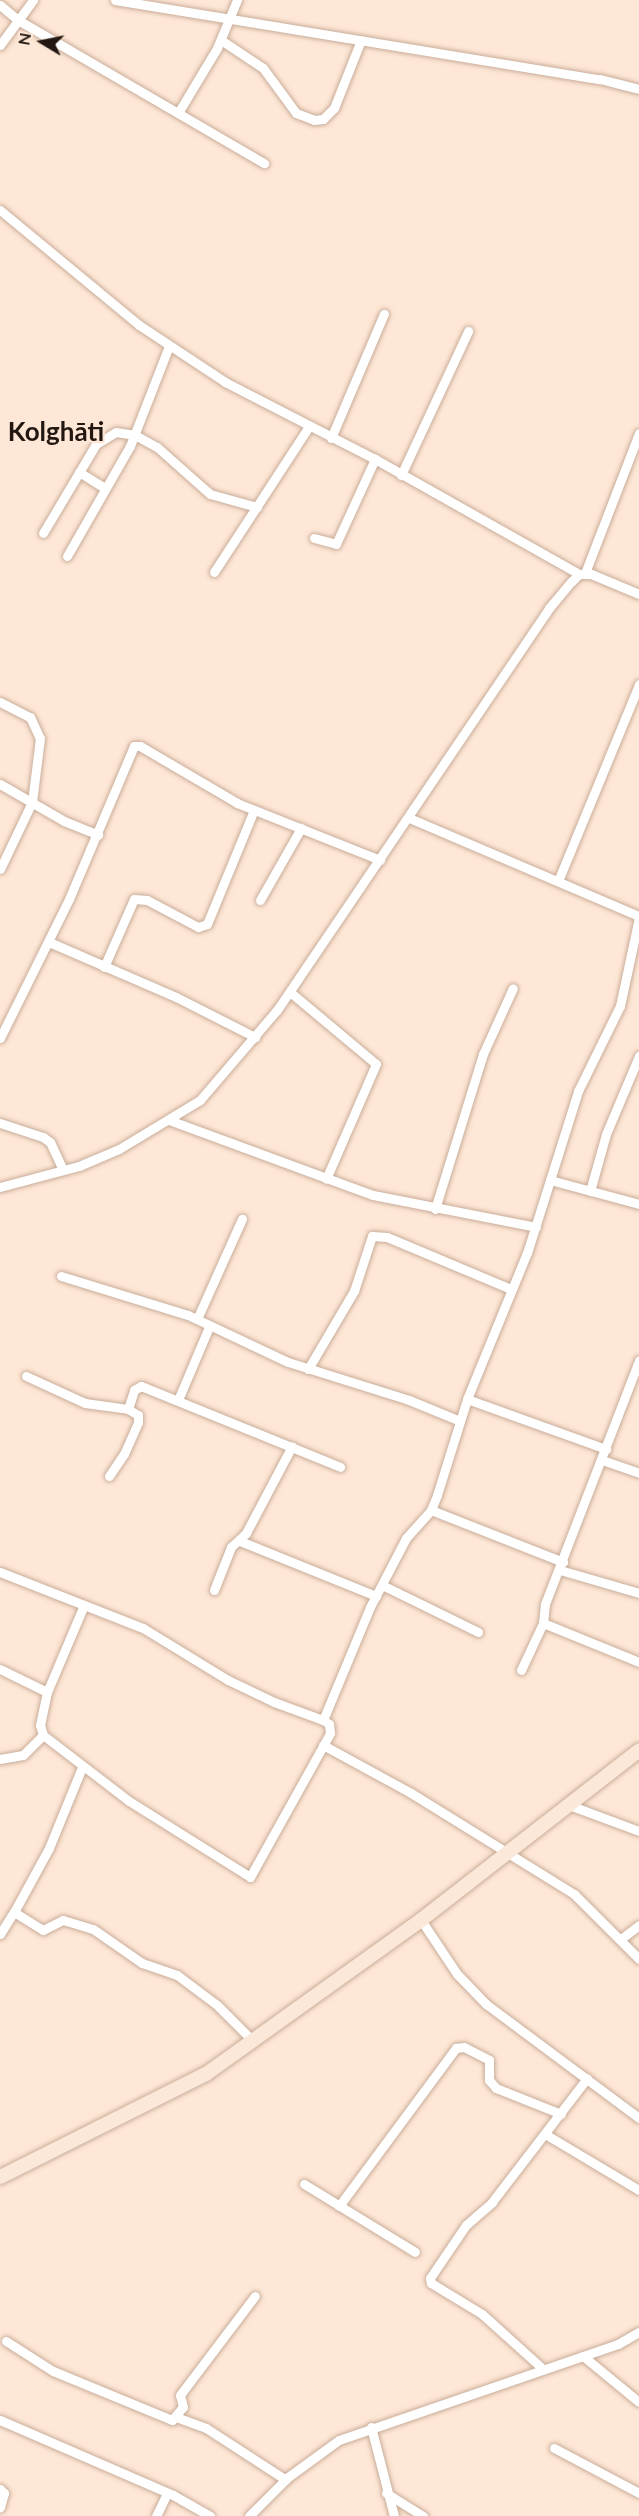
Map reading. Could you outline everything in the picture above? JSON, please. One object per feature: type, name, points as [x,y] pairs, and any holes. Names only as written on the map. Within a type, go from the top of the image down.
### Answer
[{"type":"main road","points":[[0,2177],[171,2094],[252,2040],[421,1920],[639,1750]]},
{"type":"street","points":[[0,45],[33,0]]},
{"type":"street","points":[[115,0],[600,79],[639,89]]},
{"type":"street","points":[[178,113],[221,40],[237,0]]},
{"type":"street","points":[[0,4],[18,20],[264,163]]},
{"type":"street","points":[[221,40],[263,68],[296,113],[314,120],[323,119],[334,108],[361,40]]},
{"type":"street","points":[[0,210],[169,346],[225,382],[375,459],[582,574],[639,594]]},
{"type":"street","points":[[331,438],[384,314]]},
{"type":"street","points":[[401,475],[468,331]]},
{"type":"street","points":[[67,556],[135,435],[169,346]]},
{"type":"street","points":[[214,572],[309,426]]},
{"type":"street","points":[[43,533],[102,437],[116,432],[135,435],[164,454],[210,494],[257,507]]},
{"type":"street","points":[[0,1187],[63,1170],[119,1149],[169,1120],[200,1100],[255,1037],[290,992],[381,860],[549,608],[582,574],[639,432]]},
{"type":"street","points":[[314,538],[336,544],[375,459]]},
{"type":"street","points":[[79,472],[105,488]]},
{"type":"street","points":[[558,881],[639,684]]},
{"type":"street","points":[[0,702],[22,711],[36,725],[40,756],[32,802],[0,869]]},
{"type":"street","points":[[0,1038],[49,942],[98,835],[134,746],[140,746],[193,780],[254,810],[381,860]]},
{"type":"street","points":[[0,784],[98,835]]},
{"type":"street","points":[[104,968],[134,899],[147,900],[198,927],[207,924],[254,810]]},
{"type":"street","points":[[323,1719],[376,1596],[406,1538],[431,1510],[467,1399],[536,1227],[587,1069],[620,1006],[639,916],[408,818]]},
{"type":"street","points":[[260,900],[301,828]]},
{"type":"street","points":[[49,942],[186,1002],[255,1037]]},
{"type":"street","points":[[435,1209],[483,1054],[513,987]]},
{"type":"street","points":[[290,992],[376,1064],[326,1179]]},
{"type":"street","points":[[590,1191],[606,1134],[639,1056]]},
{"type":"street","points":[[169,1120],[326,1179],[404,1204],[536,1227]]},
{"type":"street","points":[[0,1123],[43,1137],[50,1142],[63,1170]]},
{"type":"street","points":[[550,1180],[639,1204]]},
{"type":"street","points":[[197,1319],[242,1219]]},
{"type":"street","points":[[308,1369],[354,1291],[372,1236],[387,1237],[511,1289]]},
{"type":"street","points":[[61,1276],[197,1319],[209,1327],[308,1369],[409,1400],[460,1421]]},
{"type":"street","points":[[178,1400],[209,1327]]},
{"type":"street","points":[[522,1670],[543,1623],[543,1610],[639,1360]]},
{"type":"street","points":[[26,1376],[85,1404],[128,1409],[138,1415],[138,1422],[124,1454],[109,1476]]},
{"type":"street","points":[[128,1409],[138,1386],[178,1400],[340,1467]]},
{"type":"street","points":[[467,1399],[606,1449]]},
{"type":"street","points":[[214,1590],[231,1547],[240,1541],[292,1446]]},
{"type":"street","points":[[602,1460],[639,1473]]},
{"type":"street","points":[[431,1510],[561,1566],[639,1593]]},
{"type":"street","points":[[240,1541],[376,1596]]},
{"type":"street","points":[[0,1572],[143,1628],[263,1697],[323,1719],[331,1728],[250,1877],[129,1802],[43,1735],[40,1725],[47,1692],[84,1605]]},
{"type":"street","points":[[382,1585],[478,1632]]},
{"type":"street","points":[[543,1623],[639,1662]]},
{"type":"street","points":[[0,1669],[47,1692]]},
{"type":"street","points":[[0,1760],[23,1755],[43,1735]]},
{"type":"street","points":[[323,1745],[509,1852],[584,1902],[622,1938],[639,1959]]},
{"type":"street","points":[[0,1934],[49,1848],[82,1767]]},
{"type":"street","points":[[569,1805],[639,1831]]},
{"type":"street","points":[[14,1912],[43,1930],[63,1920],[93,1929],[142,1963],[177,1975],[217,2005],[252,2040]]},
{"type":"street","points":[[421,1920],[457,1974],[486,2004],[639,2118]]},
{"type":"street","points":[[622,1938],[639,1925]]},
{"type":"street","points":[[339,2206],[456,2048],[464,2047],[489,2060],[489,2080],[496,2088],[561,2114]]},
{"type":"street","points":[[543,2368],[482,2314],[431,2283],[430,2278],[466,2224],[492,2202],[587,2078]]},
{"type":"street","points":[[545,2134],[639,2190]]},
{"type":"street","points":[[304,2184],[415,2252]]},
{"type":"street","points":[[6,2341],[53,2371],[122,2397],[167,2420],[176,2417],[183,2407],[180,2395],[255,2296]]},
{"type":"street","points":[[253,2515],[286,2480],[318,2452],[371,2427],[618,2344],[639,2332]]},
{"type":"street","points":[[583,2356],[639,2402]]},
{"type":"street","points":[[176,2417],[206,2428],[286,2480]]},
{"type":"street","points":[[0,2420],[167,2493],[210,2516]]},
{"type":"street","points":[[371,2427],[393,2516]]},
{"type":"street","points":[[554,2448],[639,2493]]},
{"type":"street","points":[[0,2489],[4,2493],[0,2507]]},
{"type":"street","points":[[156,2516],[167,2493]]},
{"type":"street","points":[[386,2493],[423,2516]]},
{"type":"district","name":"Kolghāti","points":[[56,432]]}]
